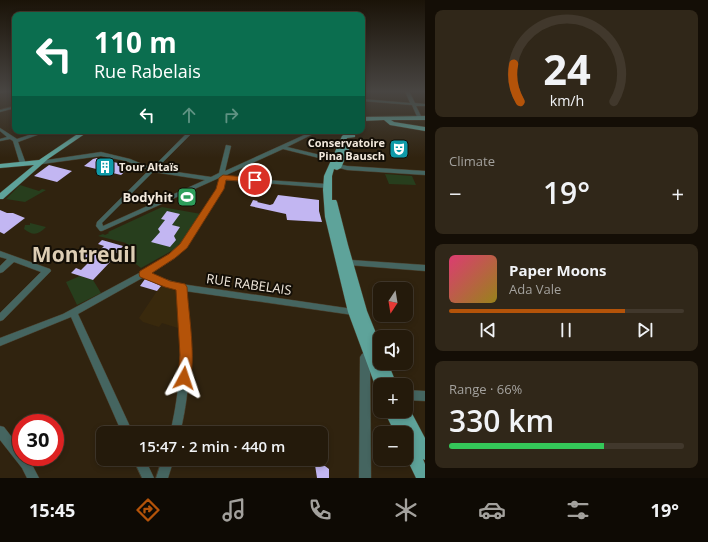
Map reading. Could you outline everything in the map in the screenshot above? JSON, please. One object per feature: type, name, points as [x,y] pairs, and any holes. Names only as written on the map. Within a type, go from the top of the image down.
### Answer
[{"type":"main road","points":[[365,119],[422,118]]},
{"type":"main road","points":[[386,119],[392,124],[425,129]]},
{"type":"main road","points":[[0,197],[42,162],[82,134]]},
{"type":"main road","points":[[350,134],[345,136],[335,164],[333,187],[335,218],[363,313],[371,356]]},
{"type":"main road","points":[[352,134],[328,176],[327,186],[329,217],[338,261],[352,312],[379,378]]},
{"type":"main road","points":[[0,166],[42,162]]},
{"type":"main road","points":[[407,418],[425,452]]},
{"type":"main road","points":[[413,455],[424,478]]},
{"type":"street","points":[[0,129],[14,139],[23,164]]},
{"type":"street","points":[[0,140],[14,139],[34,134]]},
{"type":"street","points":[[189,134],[99,223],[98,226],[102,229],[208,180],[222,176],[311,134]]},
{"type":"street","points":[[0,342],[73,313],[144,274],[172,256],[183,246],[220,189],[228,146]]},
{"type":"street","points":[[283,147],[335,164],[392,171],[425,173]]},
{"type":"street","points":[[42,162],[101,154],[128,160],[152,170],[208,180]]},
{"type":"street","points":[[222,176],[327,186]]},
{"type":"street","points":[[0,254],[47,271],[0,318]]},
{"type":"street","points":[[0,270],[13,258]]},
{"type":"street","points":[[351,263],[425,268]]},
{"type":"street","name":"RUE RABELAIS","points":[[144,274],[168,284],[181,287],[352,312]]},
{"type":"street","points":[[177,426],[186,364],[181,287]]},
{"type":"street","points":[[73,313],[125,426]]},
{"type":"street","points":[[365,478],[371,356]]},
{"type":"street","points":[[413,395],[425,396]]},
{"type":"street","points":[[0,431],[26,464],[33,478]]},
{"type":"street","points":[[142,466],[148,478]]},
{"type":"street","points":[[162,478],[166,466]]},
{"type":"shaded area","points":[[161,285],[178,292],[181,329],[162,323],[159,327],[143,322],[139,318]]},
{"type":"green space","points":[[385,174],[412,176],[416,185],[389,184]]},
{"type":"green space","points":[[20,185],[39,191],[42,189],[46,190],[25,202],[6,199]]},
{"type":"green space","points":[[162,207],[201,214],[182,242],[173,250],[141,268],[123,254],[128,247],[126,243],[98,236],[103,234],[105,235],[109,233],[108,232]]},
{"type":"green space","points":[[30,223],[46,227],[40,232],[33,234],[24,229],[25,225],[30,225]]},
{"type":"green space","points":[[80,276],[93,280],[101,293],[77,305],[66,282]]},
{"type":"building","name":"Conservatoire Pina Bausch","points":[[391,145],[407,147],[408,154],[391,151]]},
{"type":"building","name":"Tour Altaïs","points":[[97,158],[126,165],[123,167],[128,169],[121,175],[84,166],[93,159]]},
{"type":"building","points":[[49,165],[72,171],[57,182],[34,176]]},
{"type":"building","points":[[278,195],[319,200],[319,211],[322,222],[287,220],[286,214],[250,206],[253,200],[270,205],[273,204]]},
{"type":"building","points":[[0,210],[25,218],[4,234],[0,232]]},
{"type":"building","points":[[167,211],[180,214],[172,225],[180,227],[174,236],[176,240],[170,247],[151,242],[160,232],[158,229],[165,220],[161,219]]},
{"type":"building","points":[[102,240],[123,246],[117,253],[112,252],[106,259],[111,261],[93,280],[71,273],[76,268],[81,270],[89,262],[75,257],[83,249],[97,253],[104,246],[98,244]]},
{"type":"building","points":[[145,279],[161,286],[157,291],[140,286]]},
{"type":"building","points":[[315,466],[325,466],[329,469],[329,478],[317,478]]},
{"type":"place","name":"Conservatoire Pina Bausch","points":[[399,149]]},
{"type":"place","name":"Tour Altaïs","points":[[105,167]]},
{"type":"place","name":"Bodyhit","points":[[187,197]]},
{"type":"district","name":"Montreuil","points":[[84,255]]},
{"type":"route","points":[[184,378],[186,355],[181,287],[168,284],[144,274],[172,256],[183,246],[220,189],[223,178],[255,180]]}]
